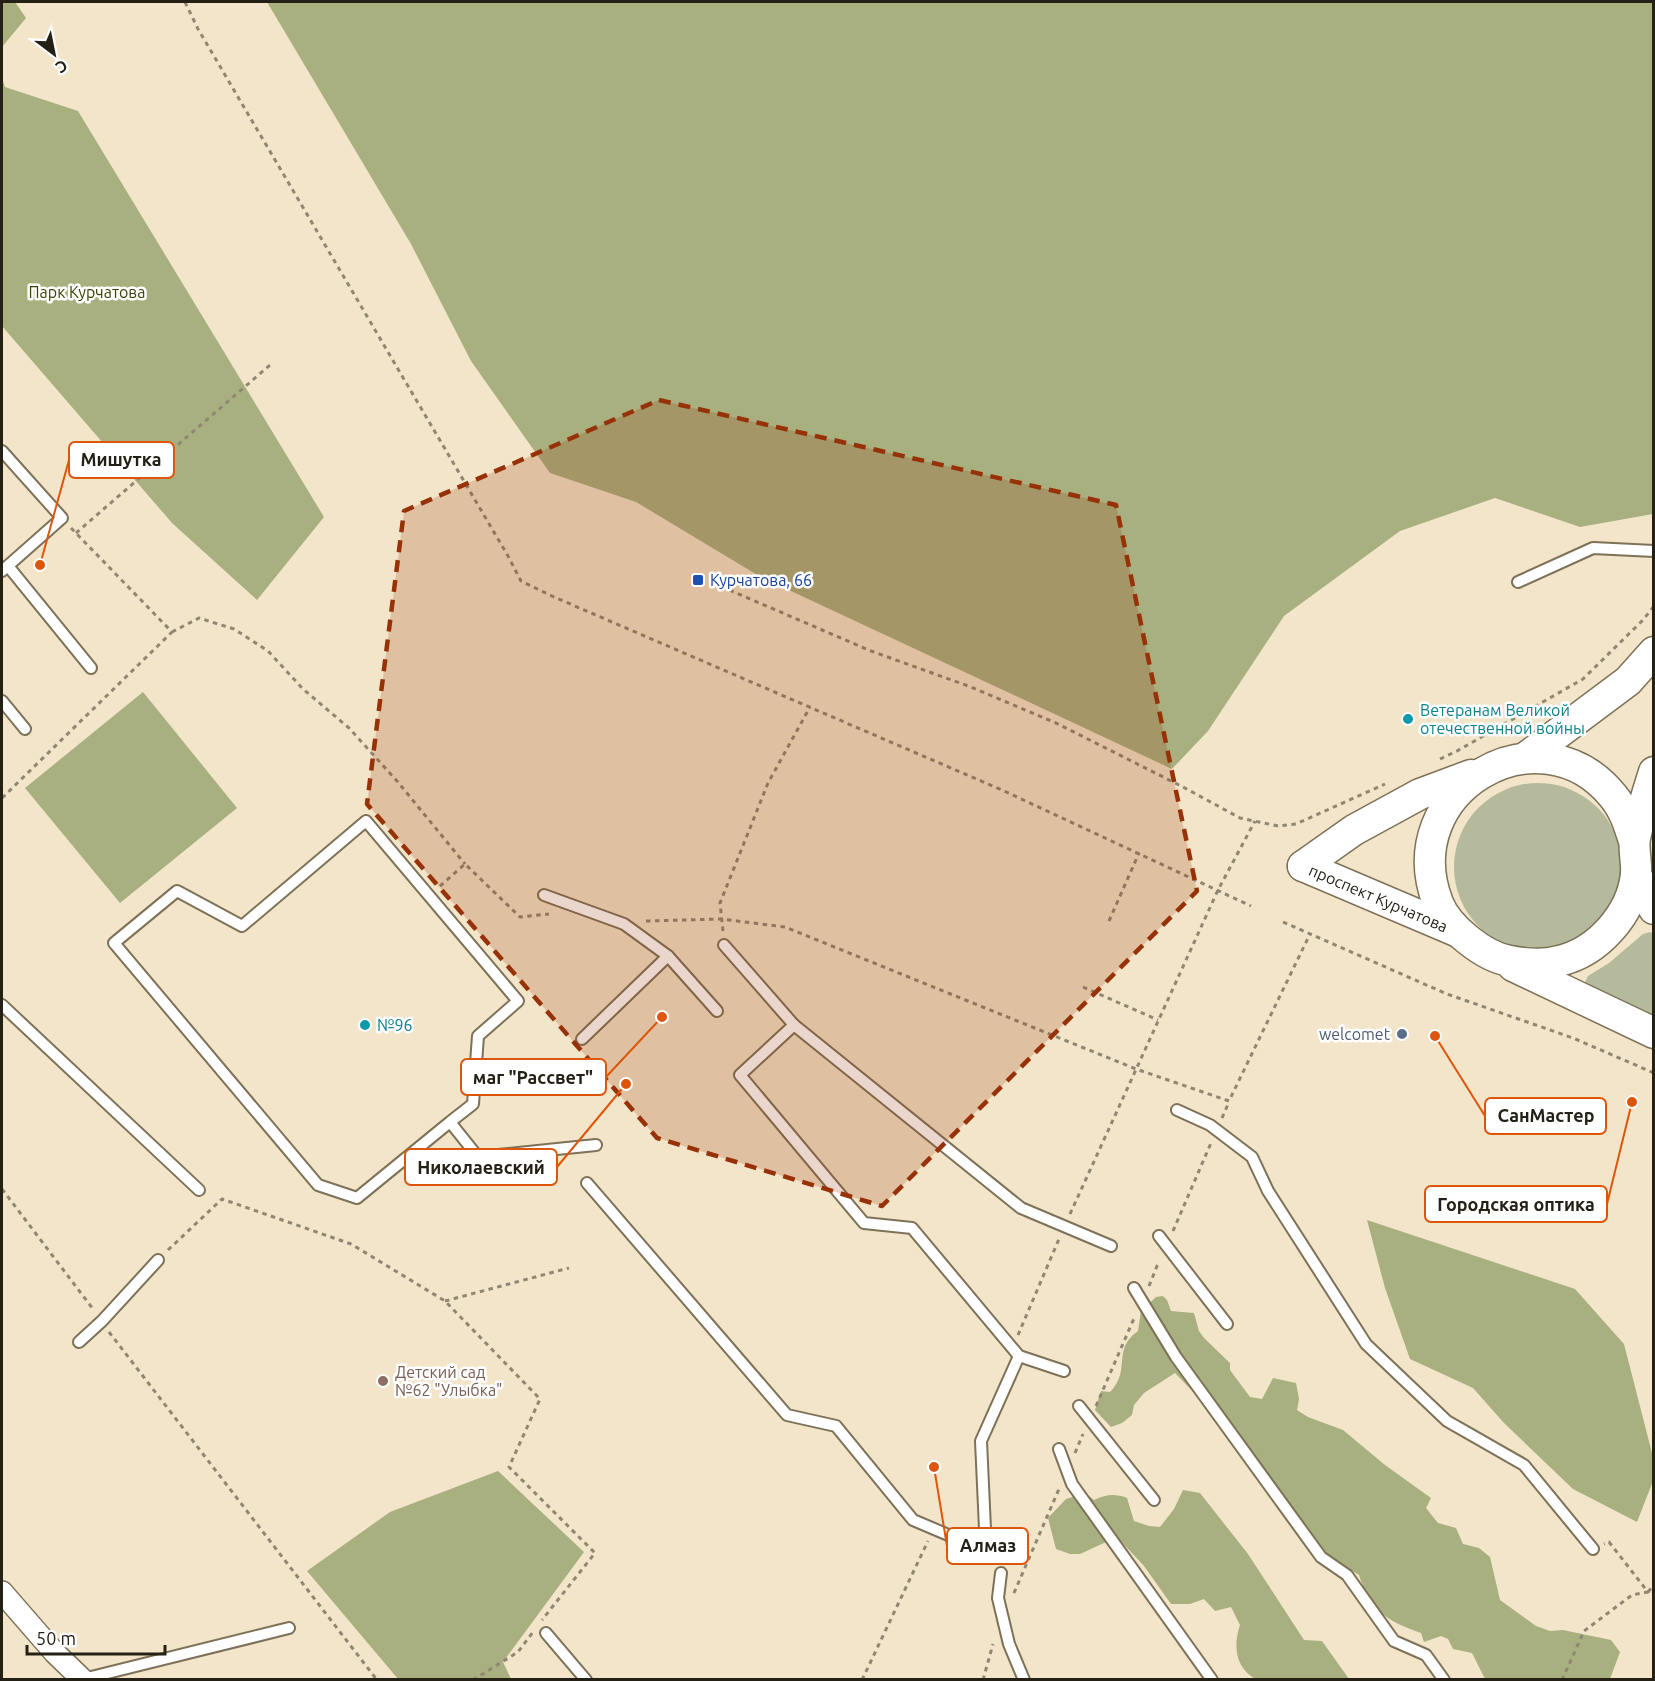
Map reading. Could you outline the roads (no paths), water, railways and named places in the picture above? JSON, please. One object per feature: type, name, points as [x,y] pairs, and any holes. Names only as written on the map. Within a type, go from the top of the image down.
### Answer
[{"type":"main road","points":[[1525,758],[1628,681],[1653,652]]},
{"type":"main road","points":[[1499,959],[1529,965],[1560,961],[1588,949],[1611,930],[1627,904],[1636,875],[1634,841],[1626,817],[1613,796],[1595,779],[1574,766],[1550,759],[1525,758],[1488,768],[1462,786],[1442,812],[1431,842],[1430,874],[1438,904],[1456,931],[1499,959],[1653,1033]]},
{"type":"main road","name":"проспект Курчатова","points":[[1456,931],[1303,866],[1354,830],[1420,794],[1488,768]]},
{"type":"main road","points":[[1634,841],[1653,772]]},
{"type":"main road","points":[[1636,875],[1653,909]]},
{"type":"street","points":[[2,1592],[55,1653],[83,1679]]},
{"type":"lane","points":[[2,451],[62,518],[5,568],[91,668]]},
{"type":"lane","points":[[1518,582],[1593,548],[1653,551]]},
{"type":"lane","points":[[2,700],[25,729]]},
{"type":"lane","points":[[366,820],[518,1001],[478,1036],[473,1104],[450,1122],[357,1198],[318,1185],[114,943],[177,891],[242,926],[366,820]]},
{"type":"lane","points":[[544,895],[624,924],[668,956],[717,1011]]},
{"type":"lane","points":[[724,945],[794,1025],[1021,1208],[1112,1246]]},
{"type":"lane","points":[[582,1039],[668,956]]},
{"type":"lane","points":[[2,1005],[199,1190]]},
{"type":"lane","points":[[794,1025],[740,1075],[864,1223],[912,1228],[1016,1352],[1064,1371]]},
{"type":"lane","points":[[1177,1110],[1217,1130],[1252,1157],[1268,1191],[1366,1344],[1447,1420],[1524,1466],[1593,1549]]},
{"type":"lane","points":[[450,1122],[478,1157],[596,1145]]},
{"type":"lane","points":[[587,1183],[787,1415],[836,1426],[913,1520],[986,1551],[981,1441],[1016,1352]]},
{"type":"lane","points":[[1159,1236],[1227,1324]]},
{"type":"lane","points":[[79,1342],[102,1321],[158,1260]]},
{"type":"lane","points":[[1134,1288],[1176,1357],[1321,1557],[1347,1575],[1394,1641],[1426,1654],[1444,1680]]},
{"type":"lane","points":[[1079,1406],[1154,1500]]},
{"type":"lane","points":[[1059,1449],[1072,1484],[1212,1680]]},
{"type":"lane","points":[[1001,1573],[998,1598],[1009,1644],[1024,1680]]},
{"type":"lane","points":[[83,1679],[290,1628]]},
{"type":"lane","points":[[546,1633],[586,1680]]},
{"type":"place","name":"Мишутка","points":[[40,565]]},
{"type":"place","name":"Курчатова, 66","points":[[698,580]]},
{"type":"place","name":"Ветеранам Великой отечественной войны","points":[[1408,719]]},
{"type":"place","name":"маг \"Рассвет\"","points":[[662,1017]]},
{"type":"place","name":"№96","points":[[365,1025]]},
{"type":"place","name":"welcomet","points":[[1402,1034]]},
{"type":"place","name":"СанМастер","points":[[1435,1036]]},
{"type":"place","name":"Николаевский","points":[[626,1084]]},
{"type":"place","name":"Городская оптика","points":[[1632,1102]]},
{"type":"place","name":"Детский сад №62 \"Улыбка\"","points":[[383,1381]]},
{"type":"place","name":"Алмаз","points":[[934,1467]]},
{"type":"park label","name":"Парк Курчатова","points":[[87,292]]}]
